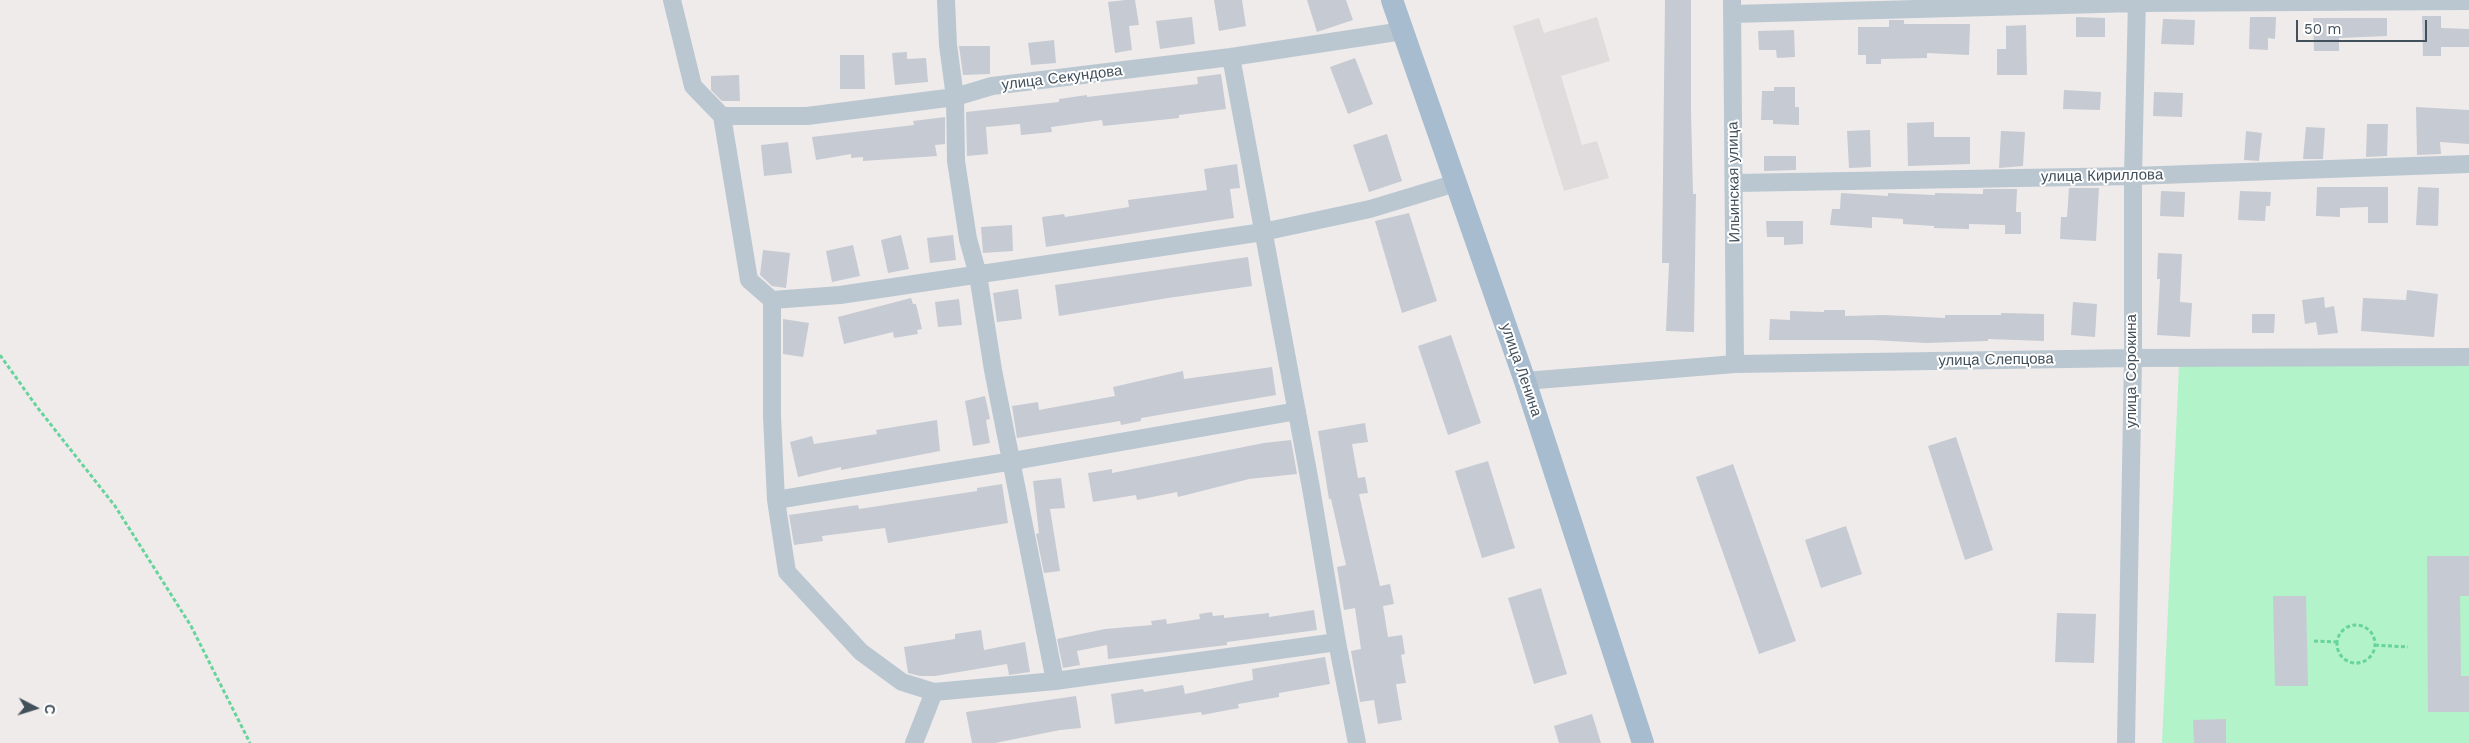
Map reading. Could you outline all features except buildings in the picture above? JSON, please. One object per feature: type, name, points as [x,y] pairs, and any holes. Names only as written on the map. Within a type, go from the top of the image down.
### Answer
[{"type":"main road","name":"улица Ленина","points":[[1392,0],[1525,381],[1643,743]]},
{"type":"street","points":[[672,0],[693,86],[722,116],[749,280],[772,300],[840,295],[1263,232],[1370,209],[1456,183]]},
{"type":"street","points":[[946,0],[948,45],[955,97],[956,161],[968,240],[978,275],[993,370],[1056,681]]},
{"type":"street","points":[[1732,7],[2137,1],[2469,1]]},
{"type":"street","name":"улица Сорокина","points":[[2126,743],[2137,1]]},
{"type":"street","name":"Ильинская улица","points":[[1732,7],[1735,183],[1735,364]]},
{"type":"street","name":"улица Секундова","points":[[722,116],[808,116],[955,97],[992,86],[1230,57],[1403,31]]},
{"type":"street","points":[[1230,57],[1297,410],[1337,642],[1358,743]]},
{"type":"street","name":"улица Кириллова","points":[[1735,183],[2133,176],[2469,164]]},
{"type":"street","points":[[772,300],[772,416],[776,500],[787,572],[861,652],[902,682],[934,692],[1056,681],[1337,642]]},
{"type":"street","name":"улица Слепцова","points":[[1525,381],[1735,364],[2133,358],[2469,357]]},
{"type":"street","points":[[776,500],[1013,462],[1297,410]]},
{"type":"street","points":[[914,743],[934,692]]},
{"type":"path","points":[[0,355],[37,407],[115,506],[191,626],[250,743]]},
{"type":"path","points":[[2359,625],[2370,631],[2375,645],[2368,658],[2358,662],[2346,660],[2342,656],[2338,642],[2342,632],[2347,628],[2359,625]]},
{"type":"path","points":[[2314,641],[2338,642]]},
{"type":"path","points":[[2375,645],[2408,647]]},
{"type":"shaded area","points":[[1597,17],[1610,61],[1561,76],[1582,145],[1597,141],[1609,178],[1564,191],[1513,26],[1539,18],[1544,33]]},
{"type":"green space","points":[[2179,365],[2469,366],[2469,743],[2162,743]]}]
